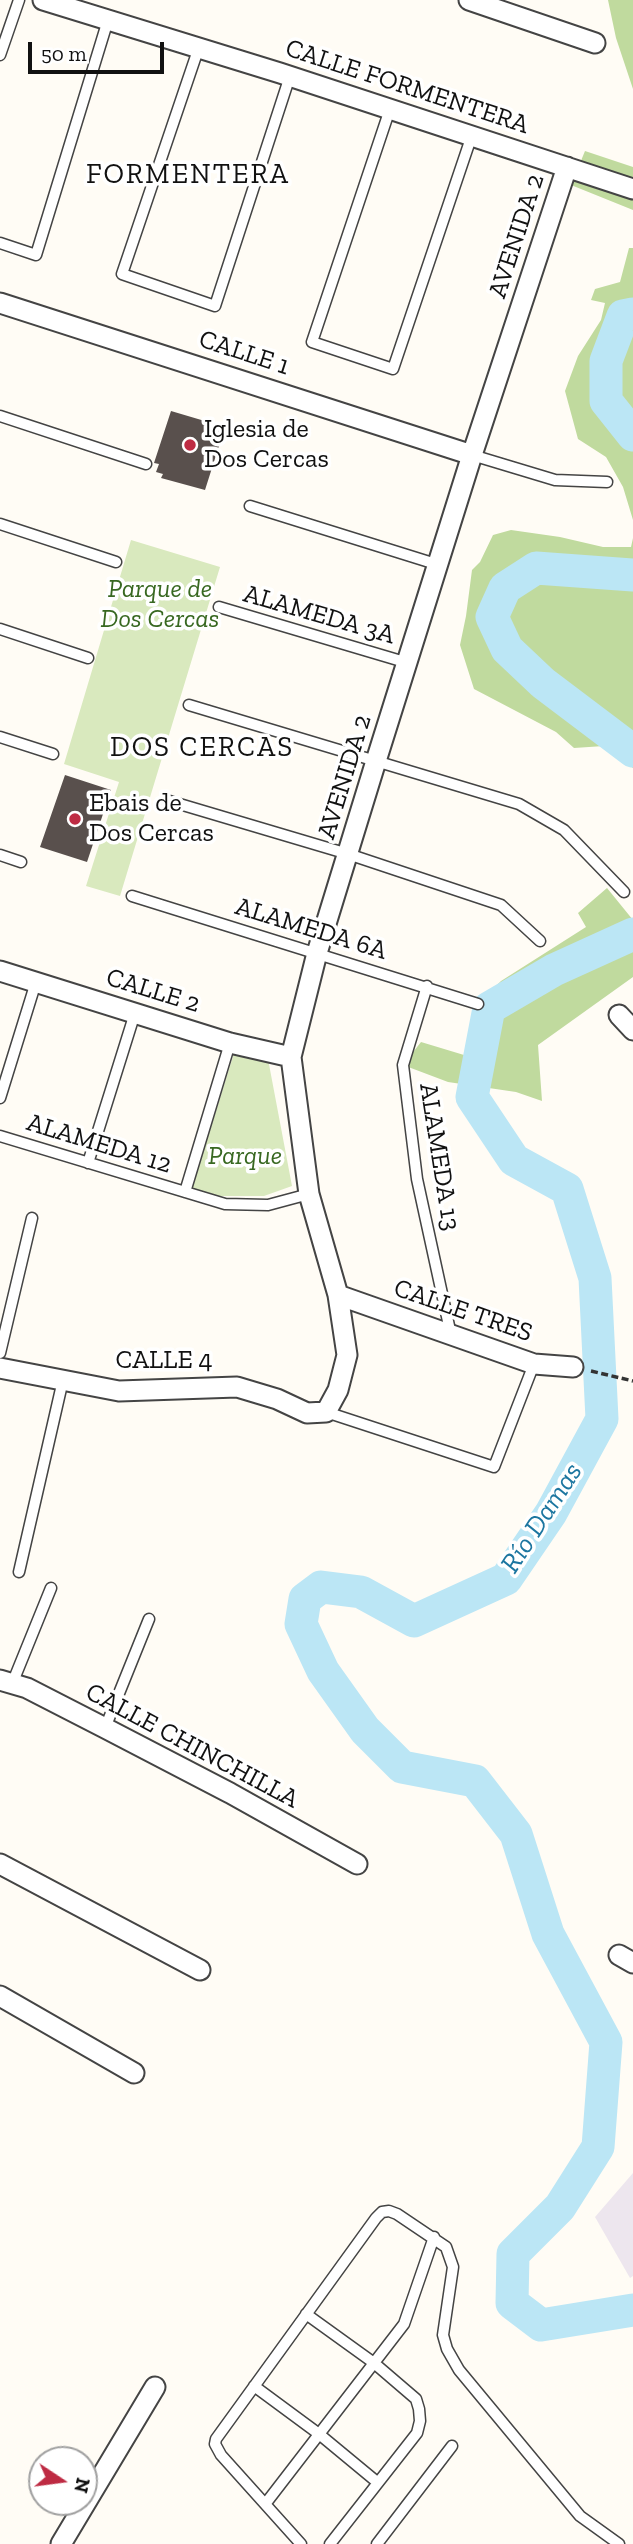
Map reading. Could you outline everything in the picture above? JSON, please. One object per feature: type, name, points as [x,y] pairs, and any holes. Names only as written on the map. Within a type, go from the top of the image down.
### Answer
[{"type":"street","name":"CALLE FORMENTERA","points":[[43,0],[290,76],[633,189]]},
{"type":"street","points":[[469,0],[596,43]]},
{"type":"street","name":"AVENIDA 2","points":[[326,1412],[338,1390],[347,1355],[338,1295],[309,1194],[291,1057],[317,953],[376,761],[472,455],[567,167]]},
{"type":"street","name":"CALLE 1","points":[[0,303],[472,455]]},
{"type":"street","name":"CALLE 2","points":[[0,971],[230,1043],[291,1057]]},
{"type":"street","points":[[619,1015],[633,1030]]},
{"type":"street","name":"CALLE TRES","points":[[338,1295],[534,1364],[573,1367]]},
{"type":"street","name":"CALLE 4","points":[[0,1368],[119,1391],[237,1387],[277,1399],[307,1413],[326,1412]]},
{"type":"street","name":"CALLE CHINCHILLA","points":[[6,1682],[27,1688],[105,1728],[230,1793],[357,1864]]},
{"type":"street","points":[[0,1864],[200,1970]]},
{"type":"street","points":[[0,1996],[134,2073]]},
{"type":"street","points":[[61,2544],[155,2387]]},
{"type":"lane","points":[[0,55],[19,0]]},
{"type":"lane","points":[[0,243],[36,255],[108,20]]},
{"type":"lane","points":[[199,47],[122,274],[215,306],[290,76]]},
{"type":"lane","points":[[390,109],[312,342],[393,369],[472,135]]},
{"type":"lane","points":[[0,416],[146,464]]},
{"type":"lane","points":[[472,455],[555,480],[607,482]]},
{"type":"lane","points":[[250,506],[439,565]]},
{"type":"lane","points":[[0,524],[116,562]]},
{"type":"lane","name":"ALAMEDA 3A","points":[[219,607],[408,663]]},
{"type":"lane","points":[[0,629],[88,658]]},
{"type":"lane","points":[[189,705],[519,804],[564,830],[624,892]]},
{"type":"lane","points":[[0,737],[53,754]]},
{"type":"lane","points":[[166,800],[348,854],[501,905],[540,941]]},
{"type":"lane","points":[[0,855],[21,862]]},
{"type":"lane","name":"ALAMEDA 6A","points":[[132,896],[478,1004]]},
{"type":"lane","points":[[0,1098],[36,982]]},
{"type":"lane","name":"ALAMEDA 13","points":[[426,986],[404,1065],[417,1179],[451,1335]]},
{"type":"lane","points":[[88,1163],[135,1013]]},
{"type":"lane","points":[[185,1192],[230,1043]]},
{"type":"lane","name":"ALAMEDA 12","points":[[0,1136],[225,1204],[268,1205],[309,1194]]},
{"type":"lane","points":[[0,1353],[32,1218]]},
{"type":"lane","points":[[326,1412],[494,1467],[534,1364]]},
{"type":"lane","points":[[19,1572],[63,1380]]},
{"type":"lane","points":[[6,1682],[51,1588]]},
{"type":"lane","points":[[105,1728],[149,1619]]},
{"type":"lane","points":[[301,2544],[221,2455],[215,2444],[220,2432],[382,2212],[397,2214],[446,2247],[453,2267],[443,2335],[459,2371],[580,2516],[619,2544]]},
{"type":"lane","points":[[266,2503],[404,2324],[434,2237]]},
{"type":"lane","points":[[306,2314],[374,2363],[416,2399],[420,2421],[417,2433],[330,2544]]},
{"type":"lane","points":[[254,2386],[319,2434],[377,2482]]},
{"type":"lane","points":[[377,2544],[452,2446]]},
{"type":"path","points":[[573,1367],[633,1381]]},
{"type":"shaded area","points":[[633,2173],[633,2276],[630,2278],[595,2217]]},
{"type":"green space","points":[[608,0],[633,0],[633,89],[616,38]]},
{"type":"green space","points":[[585,151],[633,167],[633,210],[571,185]]},
{"type":"green space","points":[[629,248],[633,248],[633,520],[623,487],[606,457],[578,439],[565,391],[578,356],[601,320],[605,303],[591,300],[595,289],[620,282]]},
{"type":"green space","points":[[511,530],[603,547],[631,547],[633,538],[633,768],[604,746],[574,748],[556,732],[474,689],[460,645],[472,570],[480,562],[493,535]]},
{"type":"green space","name":"Parque de Dos Cercas","points":[[131,540],[220,567],[120,896],[86,886],[119,782],[64,764]]},
{"type":"green space","points":[[607,888],[633,920],[633,977],[538,1045],[542,1101],[516,1092],[448,1082],[403,1065],[421,1042],[464,1055],[478,1004],[501,981],[586,927],[578,913]]},
{"type":"green space","name":"Parque","points":[[235,1050],[268,1059],[292,1186],[264,1196],[219,1196],[192,1188]]},
{"type":"building","name":"Iglesia de Dos Cercas","points":[[171,411],[225,427],[205,490],[161,478],[163,474],[156,472],[159,464],[154,463]]},
{"type":"building","name":"Ebais de Dos Cercas","points":[[65,775],[111,790],[87,862],[40,847]]},
{"type":"waterway","name":"Río Damas","points":[[633,314],[623,316],[606,361],[606,401],[633,435]]},
{"type":"waterway","name":"Río Damas","points":[[633,575],[536,568],[505,588],[492,617],[507,649],[543,683],[633,751]]},
{"type":"waterway","name":"Río Damas","points":[[633,934],[554,970],[489,1008],[472,1097],[514,1160],[567,1189],[595,1278],[602,1419],[551,1513],[506,1579],[414,1621],[361,1592],[321,1587],[305,1599],[301,1624],[323,1671],[365,1730],[402,1767],[475,1781],[516,1834],[548,1934],[606,2042],[598,2147],[560,2207],[513,2254],[512,2303],[541,2325],[633,2310]]},
{"type":"place","name":"Iglesia de Dos Cercas","points":[[190,445]]},
{"type":"place","name":"Ebais de Dos Cercas","points":[[75,819]]},
{"type":"district","name":"FORMENTERA","points":[[188,175]]},
{"type":"district","name":"DOS CERCAS","points":[[202,748]]}]
